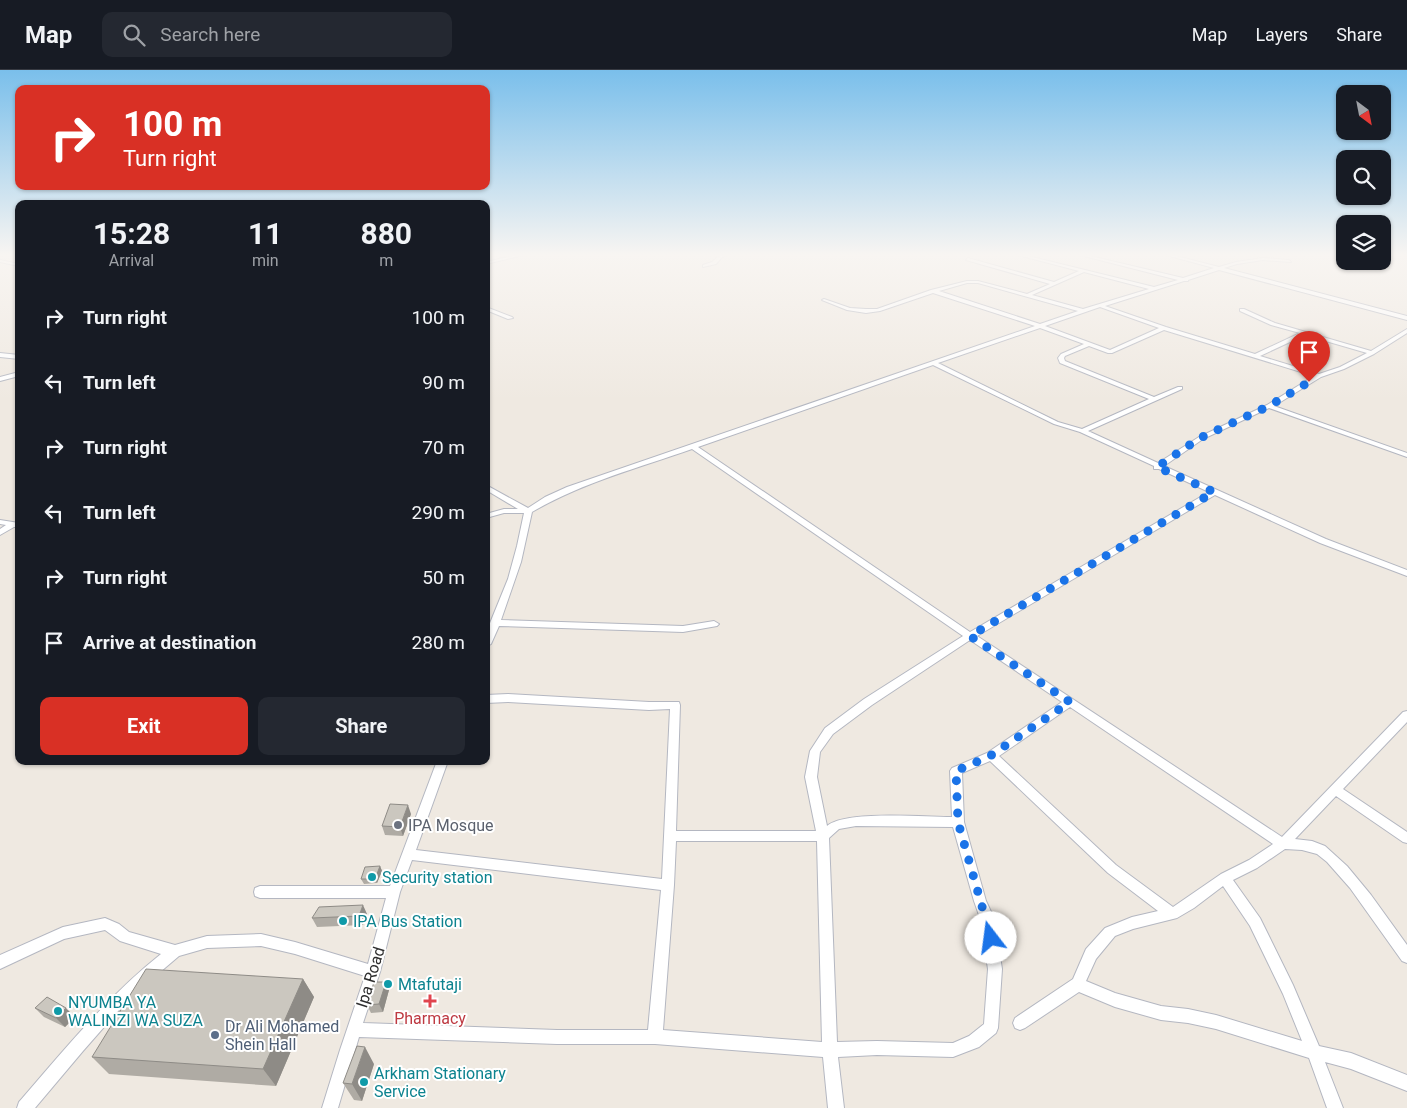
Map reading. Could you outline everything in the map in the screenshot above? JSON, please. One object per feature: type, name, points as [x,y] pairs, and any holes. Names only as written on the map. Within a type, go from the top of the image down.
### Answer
[{"type":"street","points":[[834,303],[849,309],[866,311],[878,310],[898,303]]},
{"type":"street","points":[[969,303],[1041,326],[1110,352],[1164,328]]},
{"type":"street","points":[[1053,303],[1083,312]]},
{"type":"street","points":[[490,515],[504,511],[528,511],[570,489],[1109,303]]},
{"type":"street","points":[[1353,303],[1407,318]]},
{"type":"street","points":[[1101,306],[1164,328],[1319,376]]},
{"type":"street","points":[[490,310],[510,318]]},
{"type":"street","points":[[1242,310],[1273,324],[1372,352]]},
{"type":"street","points":[[1157,467],[1200,438],[1269,406],[1319,376],[1342,368],[1407,331]]},
{"type":"street","points":[[1256,356],[1305,333]]},
{"type":"street","points":[[1087,344],[1063,355],[1061,358],[1062,362],[1154,399]]},
{"type":"street","points":[[0,355],[15,357]]},
{"type":"street","points":[[933,364],[1056,423],[1082,431],[1157,467],[1323,541],[1407,573]]},
{"type":"street","points":[[0,378],[15,375]]},
{"type":"street","points":[[1082,431],[1180,388]]},
{"type":"street","points":[[1269,406],[1407,455]]},
{"type":"street","points":[[692,446],[970,636],[1283,844],[1304,844],[1320,850],[1330,858],[1359,892],[1407,956]]},
{"type":"street","points":[[490,489],[528,511]]},
{"type":"street","points":[[836,1108],[830,1050],[823,836],[811,777],[815,751],[829,731],[868,702],[970,636],[1214,492]]},
{"type":"street","points":[[490,636],[497,623],[523,544],[528,511]]},
{"type":"street","points":[[0,522],[15,524]]},
{"type":"street","points":[[0,533],[15,525]]},
{"type":"street","points":[[497,623],[683,629],[714,624]]},
{"type":"street","points":[[490,699],[508,698],[649,706],[675,704],[671,836],[655,1037]]},
{"type":"street","points":[[354,1030],[557,1037],[655,1037],[830,1050],[877,1048],[953,1050],[974,1042],[990,1028],[996,969],[991,938],[958,822],[956,771],[990,756],[1070,702]]},
{"type":"street","points":[[1020,1023],[1078,984],[1091,954],[1110,932],[1132,923],[1172,914],[1190,904],[1225,878],[1254,864],[1283,844],[1407,714]]},
{"type":"street","points":[[990,756],[1112,869],[1172,914]]},
{"type":"street","name":"Ipa Road","points":[[330,1108],[373,972],[394,892],[441,765]]},
{"type":"street","points":[[1335,789],[1407,838]]},
{"type":"street","points":[[671,836],[823,836],[836,825],[856,821],[958,822]]},
{"type":"street","points":[[408,854],[668,885]]},
{"type":"street","points":[[1225,878],[1255,922],[1288,990],[1335,1108]]},
{"type":"street","points":[[260,892],[394,892]]},
{"type":"street","points":[[0,962],[62,933],[104,924],[114,928],[125,937],[175,951]]},
{"type":"street","points":[[25,1108],[102,1017],[154,966],[175,951],[206,942],[261,940],[295,948],[373,972]]},
{"type":"street","points":[[1078,984],[1115,1000],[1161,1013],[1216,1022],[1314,1052],[1351,1061],[1407,1083]]},
{"type":"building","points":[[390,804],[408,805],[400,827],[382,826]]},
{"type":"building","points":[[380,866],[375,879],[361,879],[365,867]]},
{"type":"building","points":[[363,905],[359,916],[312,918],[319,907]]},
{"type":"building","name":"Dr Ali Mohamed Shein Hall","points":[[146,969],[303,979],[263,1069],[92,1057]]},
{"type":"building","points":[[374,982],[386,982],[379,1004],[367,1005]]},
{"type":"building","points":[[47,997],[66,1008],[56,1018],[35,1008]]},
{"type":"building","points":[[357,1046],[365,1047],[352,1084],[343,1083]]},
{"type":"place","name":"IPA Mosque","points":[[398,825]]},
{"type":"place","name":"Security station","points":[[372,877]]},
{"type":"place","name":"IPA Bus Station","points":[[343,921]]},
{"type":"place","name":"Mtafutaji","points":[[388,984]]},
{"type":"place","name":"Pharmacy","points":[[430,1001]]},
{"type":"place","name":"NYUMBA YA WALINZI WA SUZA","points":[[58,1011]]},
{"type":"place","name":"Dr Ali Mohamed Shein Hall","points":[[215,1035]]},
{"type":"place","name":"Arkham Stationary Service","points":[[364,1082]]},
{"type":"route","points":[[991,938],[958,822],[956,811],[956,771],[990,756],[1070,702],[970,636],[1214,492],[1157,467],[1200,438],[1269,406],[1309,382]]}]
